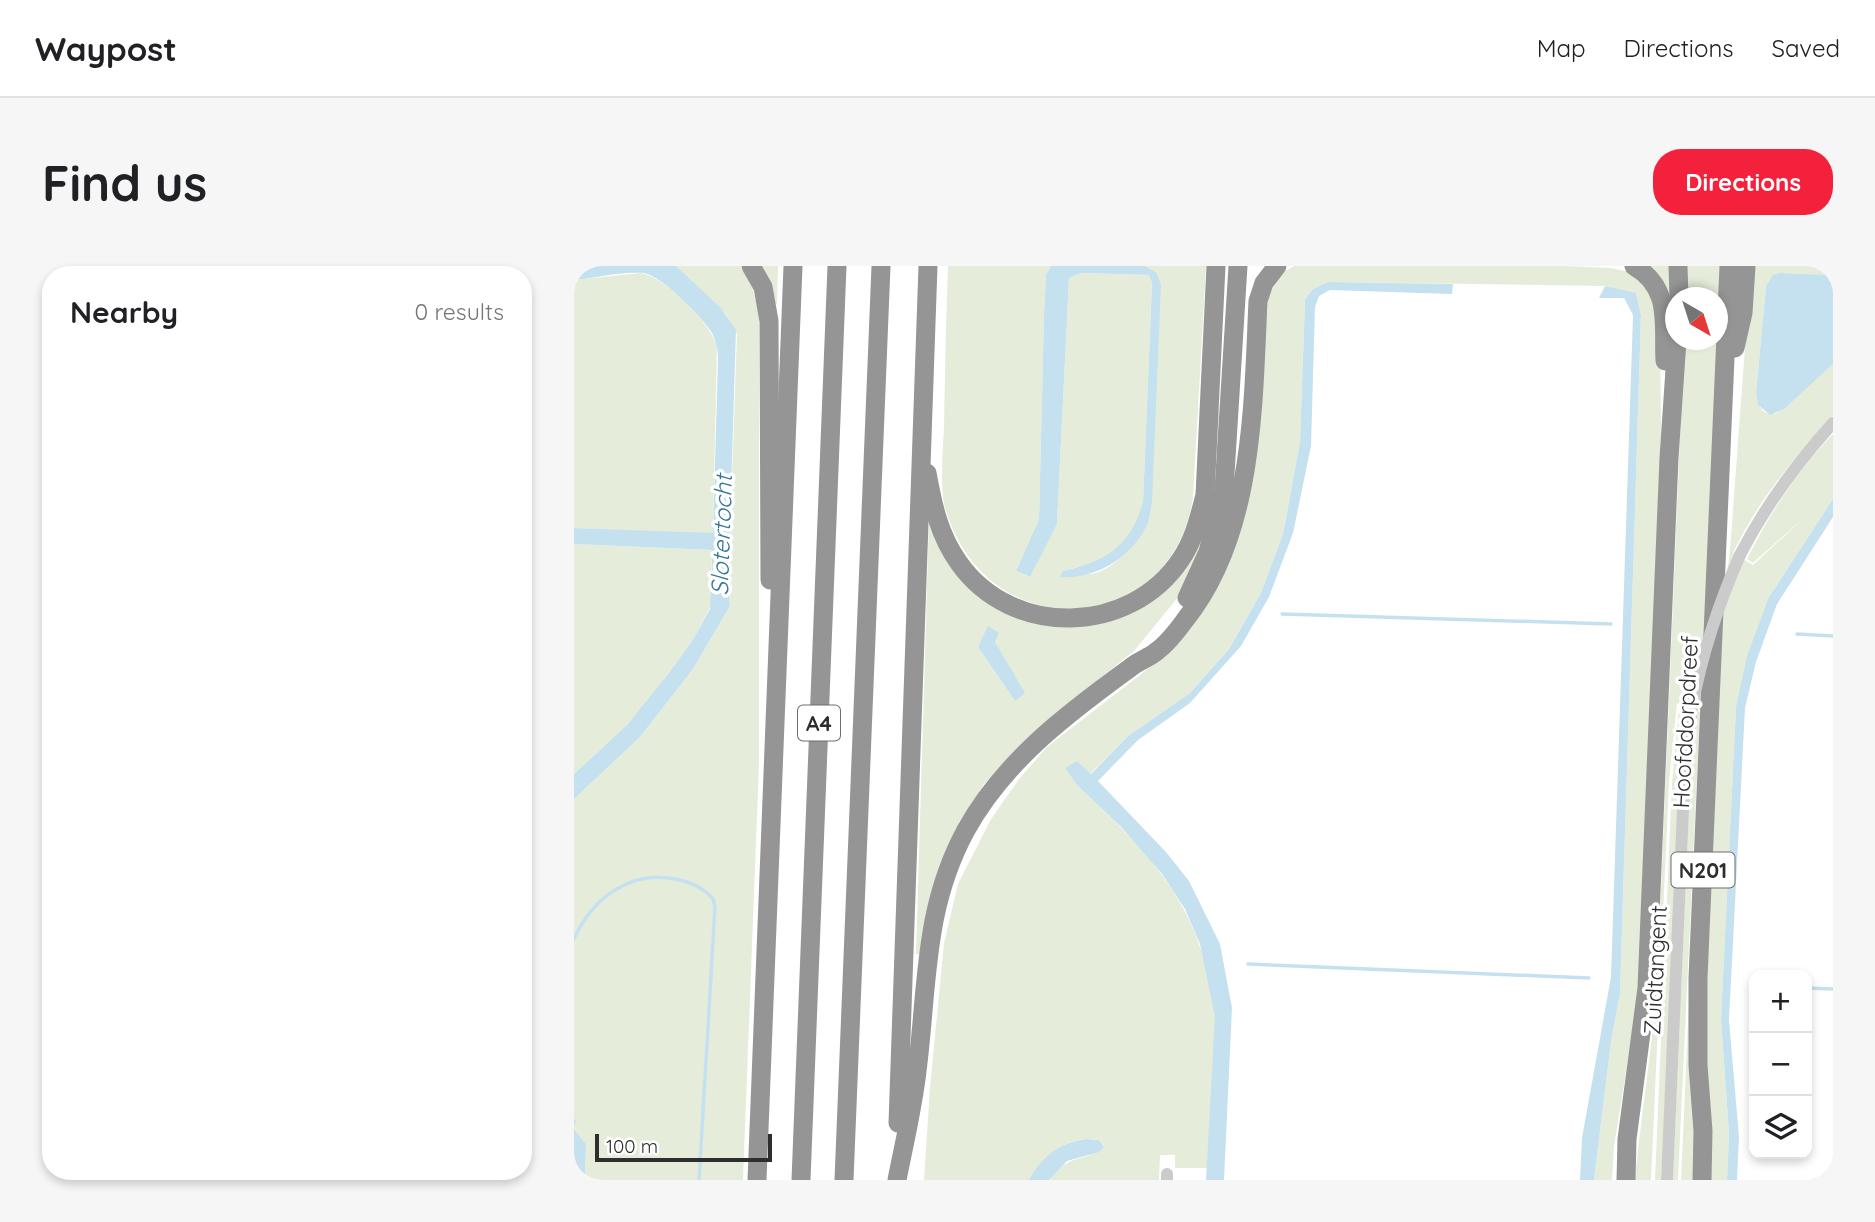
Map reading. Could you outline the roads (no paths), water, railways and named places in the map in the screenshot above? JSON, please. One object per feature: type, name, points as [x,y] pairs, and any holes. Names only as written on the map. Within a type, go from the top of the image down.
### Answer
[{"type":"highway","name":"A4","points":[[751,266],[763,287],[769,321],[769,519],[775,760]]},
{"type":"highway","name":"A4","points":[[757,1180],[793,266]]},
{"type":"highway","name":"A4","points":[[801,1180],[837,266]]},
{"type":"highway","name":"A4","points":[[844,1180],[881,266]]},
{"type":"highway","points":[[897,1180],[920,435],[928,266]]},
{"type":"highway","points":[[920,435],[940,529],[958,563],[991,595],[1029,614],[1061,619],[1108,613],[1139,599],[1154,589],[1182,558],[1200,518],[1207,466],[1216,266]]},
{"type":"highway","points":[[1132,666],[1181,610],[1208,552],[1218,522],[1228,456],[1238,266]]},
{"type":"highway","points":[[897,1180],[917,1072],[927,957],[937,902],[953,856],[988,794],[1017,761],[1047,732],[1132,666],[1157,651],[1174,635],[1203,594],[1219,564],[1241,487],[1253,398],[1258,301],[1264,284],[1277,266]]},
{"type":"highway","points":[[1634,266],[1649,277],[1664,302],[1670,458]]},
{"type":"highway","points":[[1678,266],[1679,287]]},
{"type":"highway","name":"Hoofddorpdreef","points":[[1702,1180],[1698,978],[1730,266]]},
{"type":"highway","points":[[1724,394],[1743,313],[1746,266]]},
{"type":"highway","name":"Hoofddorpdreef","points":[[1626,1180],[1627,1139],[1647,988],[1676,350]]},
{"type":"lane","name":"Zuidtangent","points":[[1667,1180],[1684,787],[1692,708],[1707,641],[1722,596],[1740,555],[1754,527],[1781,486],[1833,423]]},
{"type":"water","name":"Slotertocht","points":[[676,266],[721,308],[736,330],[728,589],[730,606],[693,669],[640,737],[574,799],[574,774],[628,724],[668,674],[692,641],[710,609],[711,591],[708,590],[712,587],[712,550],[574,544],[574,528],[713,533],[718,359],[713,336],[700,317],[661,281],[644,273],[574,280],[574,268]]},
{"type":"water","points":[[1051,266],[1145,266],[1156,272],[1161,285],[1152,503],[1148,522],[1140,537],[1122,556],[1099,570],[1073,577],[1060,577],[1063,571],[1092,562],[1114,550],[1131,530],[1143,502],[1152,283],[1149,275],[1081,273],[1069,278],[1057,524],[1030,577],[1016,571],[1039,519],[1044,314],[1046,275]]},
{"type":"water","points":[[1773,275],[1833,275],[1833,364],[1784,409],[1770,415],[1758,405],[1756,393],[1766,286]]},
{"type":"water","points":[[1328,282],[1453,284],[1452,294],[1330,290],[1319,296],[1315,307],[1311,446],[1293,533],[1269,597],[1241,646],[1190,703],[1138,740],[1098,781],[1166,852],[1189,881],[1220,944],[1232,1008],[1224,1180],[1206,1180],[1215,1017],[1200,944],[1185,909],[1162,874],[1122,828],[1078,786],[1065,768],[1077,761],[1091,774],[1128,736],[1190,693],[1229,649],[1261,593],[1283,534],[1300,442],[1305,299],[1313,289]]},
{"type":"water","points":[[1605,286],[1636,293],[1641,315],[1620,994],[1611,1042],[1594,1180],[1580,1180],[1582,1138],[1611,977],[1633,315],[1624,298],[1599,298]]},
{"type":"water","points":[[1833,499],[1833,517],[1777,604],[1756,662],[1745,708],[1729,1020],[1739,1137],[1737,1180],[1727,1180],[1729,1134],[1721,1019],[1736,707],[1747,656],[1769,597]]},
{"type":"water","points":[[988,626],[999,633],[995,642],[1025,693],[1015,701],[978,647]]},
{"type":"water","points":[[574,1129],[586,1144],[585,1180],[574,1180]]},
{"type":"water","points":[[1086,1139],[1099,1140],[1104,1147],[1099,1152],[1067,1161],[1049,1180],[1029,1180],[1039,1164],[1052,1152],[1068,1143]]},
{"type":"waterway","points":[[1282,614],[1611,624]]},
{"type":"waterway","points":[[1797,634],[1833,636]]},
{"type":"waterway","points":[[574,939],[592,910],[616,889],[630,882],[662,877],[680,880],[698,887],[713,899],[715,907],[699,1180]]},
{"type":"waterway","points":[[1248,964],[1589,978]]},
{"type":"waterway","points":[[1812,988],[1833,989]]}]
